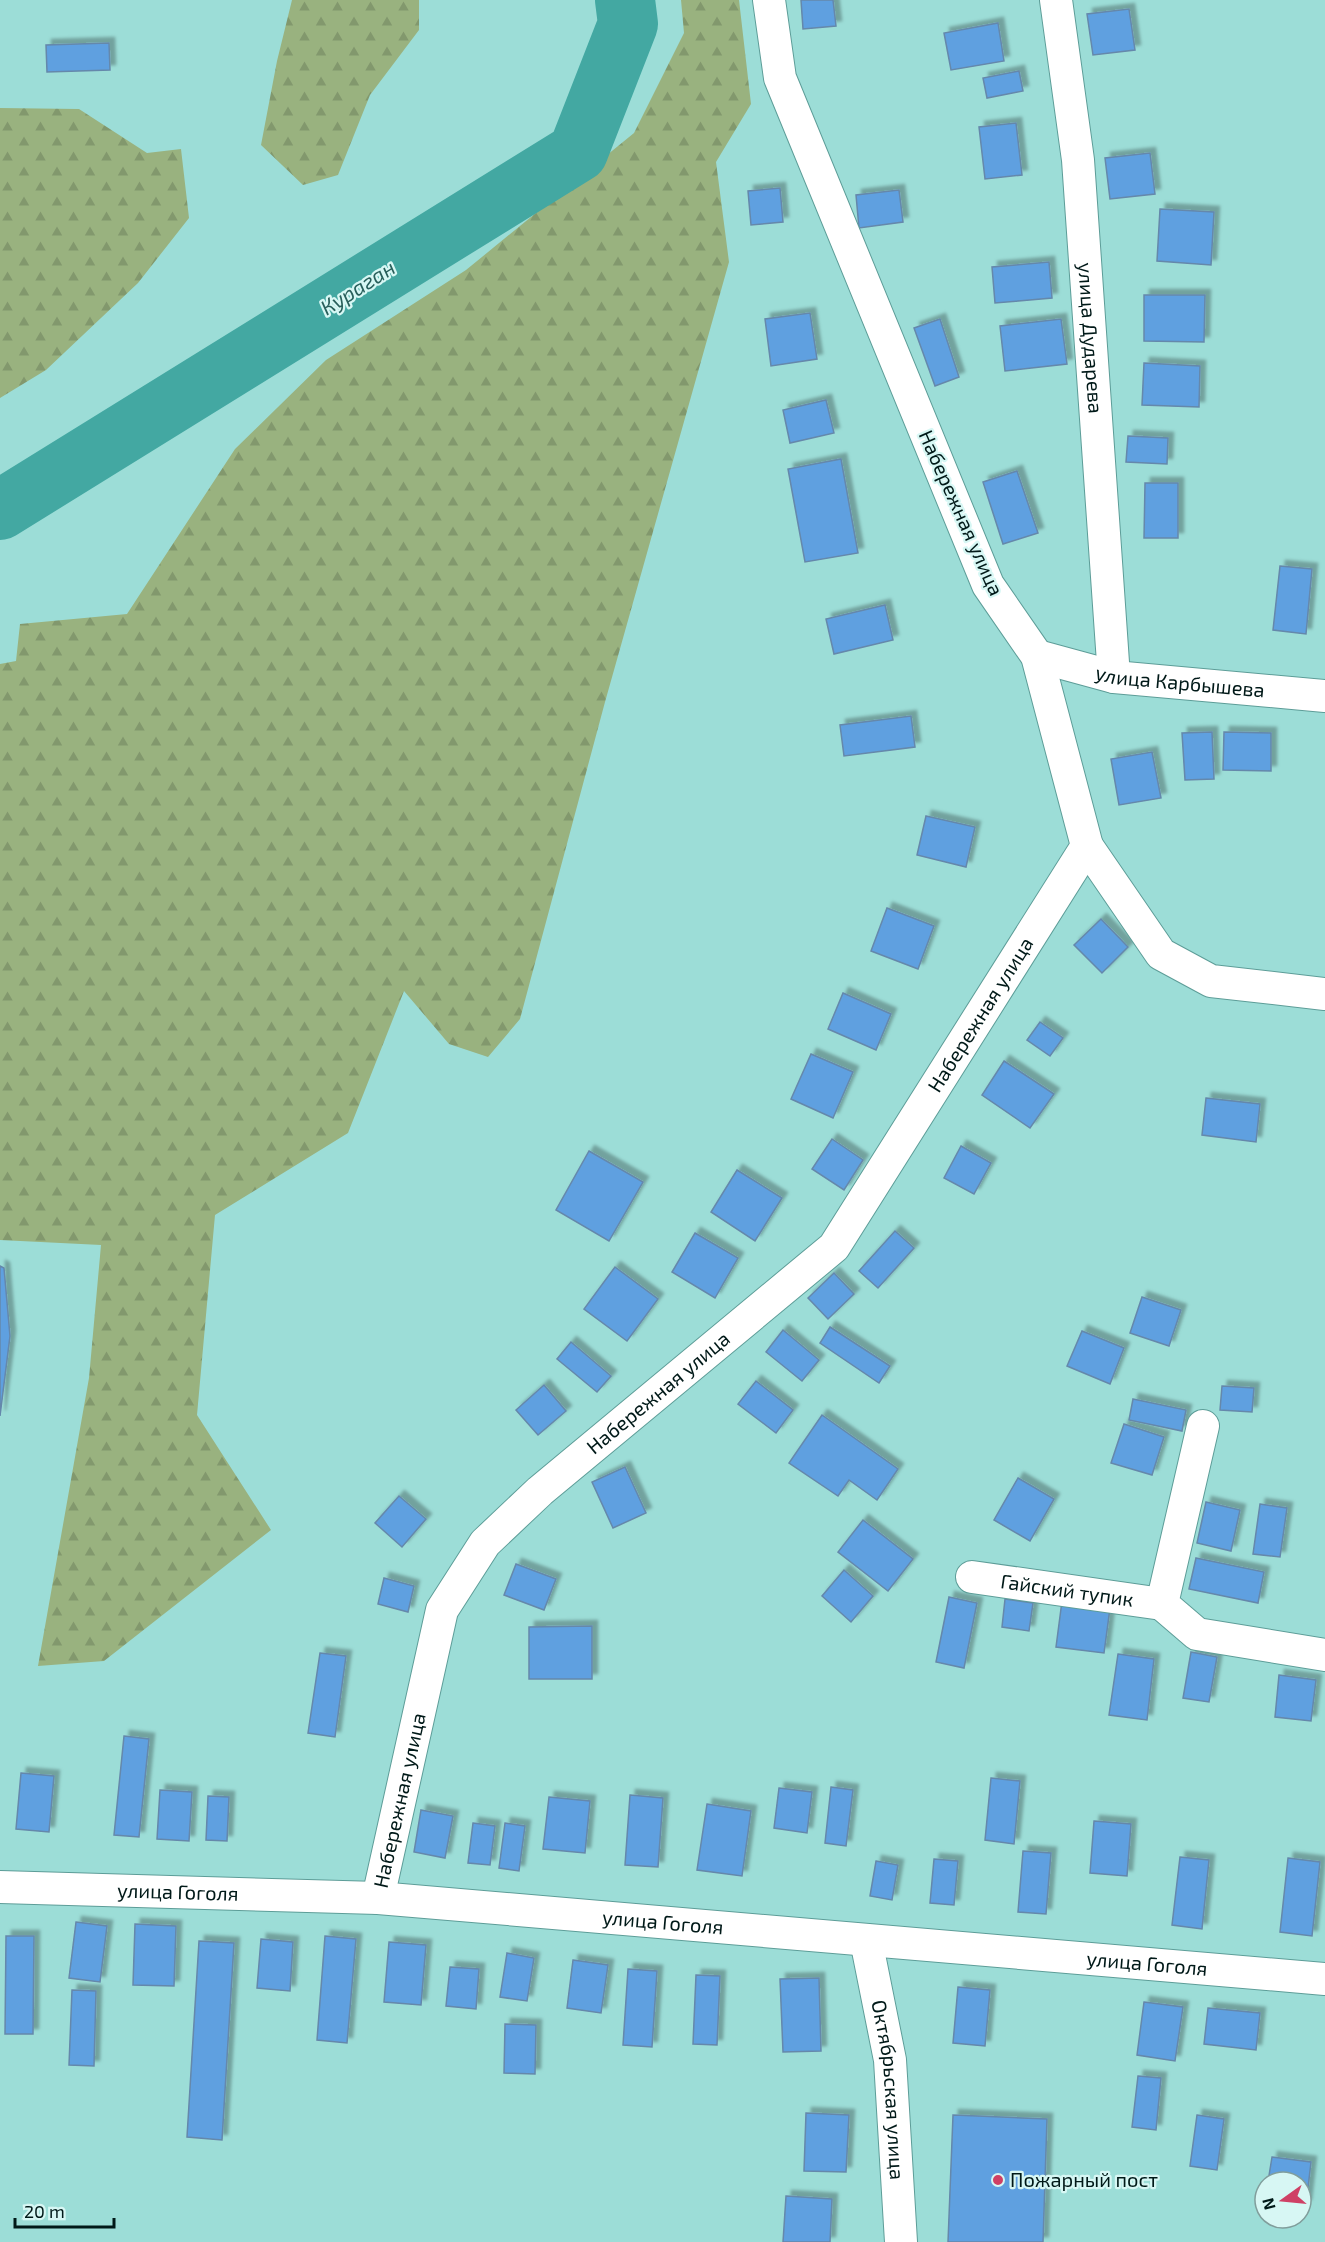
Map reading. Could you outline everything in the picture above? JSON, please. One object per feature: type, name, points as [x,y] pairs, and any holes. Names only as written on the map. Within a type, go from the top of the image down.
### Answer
[{"type":"street","name":"Набережная улица","points":[[378,1898],[442,1610],[485,1543],[540,1491],[834,1247],[1087,846],[1037,656],[988,585],[780,78],[770,0]]},
{"type":"street","name":"улица Дударева","points":[[1056,0],[1078,160],[1114,677]]},
{"type":"street","name":"улица Карбышева","points":[[1037,656],[1114,677],[1325,696]]},
{"type":"street","points":[[1087,846],[1161,954],[1211,981],[1325,994]]},
{"type":"street","name":"Гайский тупик","points":[[1162,1604],[1203,1426]]},
{"type":"street","name":"Гайский тупик","points":[[972,1577],[1162,1604],[1197,1634],[1325,1655]]},
{"type":"street","name":"улица Гоголя","points":[[0,1887],[378,1898],[1325,1979]]},
{"type":"street","name":"Октябрьская улица","points":[[866,1940],[890,2060],[901,2242]]},
{"type":"green space","points":[[292,0],[419,0],[419,30],[370,95],[338,175],[303,185],[261,145],[277,61]]},
{"type":"green space","points":[[681,0],[739,0],[751,104],[716,162],[729,262],[605,702],[520,1019],[488,1057],[449,1044],[404,991],[348,1133],[215,1215],[197,1415],[271,1530],[104,1661],[38,1666],[89,1378],[101,1245],[0,1240],[0,664],[16,661],[20,624],[127,614],[235,449],[326,360],[466,270],[634,133],[684,33]]},
{"type":"green space","points":[[0,108],[79,109],[147,153],[181,149],[189,218],[138,283],[46,370],[0,398]]},
{"type":"building","points":[[801,0],[833,0],[836,26],[803,29]]},
{"type":"building","points":[[1129,9],[1135,50],[1093,55],[1087,14]]},
{"type":"building","points":[[998,23],[1004,61],[951,70],[944,33]]},
{"type":"building","points":[[109,43],[110,70],[47,72],[46,45]]},
{"type":"building","points":[[1019,71],[1023,91],[987,98],[983,78]]},
{"type":"building","points":[[1016,123],[1022,175],[985,179],[979,127]]},
{"type":"building","points":[[1150,153],[1155,194],[1110,199],[1105,158]]},
{"type":"building","points":[[780,188],[783,222],[751,225],[748,191]]},
{"type":"building","points":[[899,190],[903,222],[859,228],[856,195]]},
{"type":"building","points":[[1160,209],[1214,212],[1211,265],[1157,261]]},
{"type":"building","points":[[1049,262],[1052,298],[995,303],[992,267]]},
{"type":"building","points":[[1144,295],[1205,295],[1204,342],[1144,341]]},
{"type":"building","points":[[810,313],[817,359],[771,366],[765,319]]},
{"type":"building","points":[[940,319],[959,377],[935,386],[914,328]]},
{"type":"building","points":[[1061,319],[1067,364],[1005,371],[1000,326]]},
{"type":"building","points":[[1144,363],[1200,366],[1199,407],[1142,405]]},
{"type":"building","points":[[826,400],[834,433],[790,443],[783,410]]},
{"type":"building","points":[[1128,436],[1168,438],[1167,464],[1126,462]]},
{"type":"building","points":[[841,459],[858,553],[805,562],[788,469]]},
{"type":"building","points":[[1017,471],[1038,533],[1003,544],[983,482]]},
{"type":"building","points":[[1145,483],[1178,483],[1178,538],[1144,538]]},
{"type":"building","points":[[1280,566],[1312,569],[1306,634],[1273,630]]},
{"type":"building","points":[[885,605],[893,640],[834,654],[826,619]]},
{"type":"building","points":[[911,716],[915,747],[844,756],[840,725]]},
{"type":"building","points":[[1212,732],[1214,779],[1185,780],[1182,733]]},
{"type":"building","points":[[1224,732],[1271,733],[1271,771],[1223,770]]},
{"type":"building","points":[[1152,752],[1161,798],[1119,805],[1111,759]]},
{"type":"building","points":[[926,816],[975,827],[966,867],[917,855]]},
{"type":"building","points":[[887,908],[934,926],[918,969],[871,951]]},
{"type":"building","points":[[1101,919],[1128,947],[1102,973],[1074,945]]},
{"type":"building","points":[[843,993],[891,1014],[876,1050],[828,1029]]},
{"type":"building","points":[[1040,1022],[1063,1038],[1050,1056],[1027,1040]]},
{"type":"building","points":[[811,1054],[853,1072],[833,1118],[791,1099]]},
{"type":"building","points":[[1004,1061],[1054,1094],[1030,1128],[982,1095]]},
{"type":"building","points":[[1206,1098],[1260,1104],[1256,1142],[1202,1135]]},
{"type":"building","points":[[832,1139],[863,1160],[844,1190],[812,1169]]},
{"type":"building","points":[[961,1146],[991,1163],[974,1194],[944,1178]]},
{"type":"building","points":[[589,1151],[643,1182],[609,1241],[556,1210]]},
{"type":"building","points":[[737,1170],[782,1198],[755,1241],[711,1212]]},
{"type":"building","points":[[895,1231],[914,1248],[878,1288],[859,1271]]},
{"type":"building","points":[[695,1233],[738,1258],[715,1298],[672,1272]]},
{"type":"building","points":[[0,1266],[4,1268],[10,1336],[0,1416]]},
{"type":"building","points":[[615,1267],[658,1299],[627,1341],[584,1309]]},
{"type":"building","points":[[834,1273],[854,1294],[828,1319],[808,1298]]},
{"type":"building","points":[[1142,1297],[1181,1310],[1169,1346],[1130,1333]]},
{"type":"building","points":[[830,1327],[890,1366],[879,1383],[820,1343]]},
{"type":"building","points":[[783,1330],[819,1360],[802,1381],[766,1352]]},
{"type":"building","points":[[1082,1331],[1124,1348],[1110,1384],[1067,1366]]},
{"type":"building","points":[[571,1342],[611,1376],[597,1392],[557,1359]]},
{"type":"building","points":[[756,1381],[793,1410],[776,1433],[738,1404]]},
{"type":"building","points":[[544,1385],[566,1411],[538,1435],[516,1410]]},
{"type":"building","points":[[1222,1386],[1254,1388],[1252,1412],[1220,1410]]},
{"type":"building","points":[[1133,1399],[1186,1410],[1182,1431],[1129,1420]]},
{"type":"building","points":[[822,1415],[898,1469],[877,1500],[849,1480],[838,1496],[789,1463]]},
{"type":"building","points":[[1124,1424],[1164,1437],[1152,1475],[1111,1463]]},
{"type":"building","points":[[625,1467],[646,1513],[613,1528],[592,1482]]},
{"type":"building","points":[[1018,1478],[1054,1499],[1030,1541],[994,1520]]},
{"type":"building","points":[[399,1496],[426,1519],[402,1547],[375,1523]]},
{"type":"building","points":[[1206,1502],[1240,1510],[1231,1551],[1197,1543]]},
{"type":"building","points":[[1260,1504],[1287,1508],[1280,1557],[1253,1554]]},
{"type":"building","points":[[863,1520],[913,1559],[888,1591],[838,1552]]},
{"type":"building","points":[[1196,1558],[1264,1572],[1258,1603],[1189,1589]]},
{"type":"building","points":[[516,1564],[556,1579],[544,1610],[504,1595]]},
{"type":"building","points":[[844,1570],[873,1596],[851,1622],[822,1596]]},
{"type":"building","points":[[384,1578],[414,1586],[408,1612],[378,1604]]},
{"type":"building","points":[[949,1597],[977,1603],[964,1668],[936,1662]]},
{"type":"building","points":[[1005,1599],[1033,1603],[1029,1631],[1002,1627]]},
{"type":"building","points":[[1062,1601],[1110,1608],[1104,1653],[1056,1647]]},
{"type":"building","points":[[592,1626],[592,1679],[529,1679],[529,1627]]},
{"type":"building","points":[[1191,1652],[1217,1657],[1209,1702],[1183,1698]]},
{"type":"building","points":[[320,1653],[346,1656],[335,1737],[308,1733]]},
{"type":"building","points":[[1118,1654],[1154,1659],[1147,1720],[1109,1715]]},
{"type":"building","points":[[1279,1675],[1316,1680],[1311,1721],[1275,1717]]},
{"type":"building","points":[[124,1736],[149,1739],[139,1837],[114,1835]]},
{"type":"building","points":[[21,1773],[54,1776],[49,1832],[16,1829]]},
{"type":"building","points":[[991,1778],[1020,1781],[1014,1844],[985,1840]]},
{"type":"building","points":[[831,1787],[853,1790],[846,1846],[825,1843]]},
{"type":"building","points":[[779,1788],[812,1792],[807,1833],[774,1828]]},
{"type":"building","points":[[160,1790],[192,1792],[189,1841],[157,1839]]},
{"type":"building","points":[[630,1795],[663,1798],[658,1867],[625,1865]]},
{"type":"building","points":[[208,1796],[229,1797],[227,1841],[206,1840]]},
{"type":"building","points":[[549,1797],[590,1801],[585,1853],[543,1849]]},
{"type":"building","points":[[707,1804],[751,1811],[742,1876],[697,1870]]},
{"type":"building","points":[[421,1810],[453,1816],[445,1858],[414,1852]]},
{"type":"building","points":[[1094,1821],[1131,1824],[1127,1876],[1090,1873]]},
{"type":"building","points":[[473,1823],[495,1826],[490,1865],[468,1863]]},
{"type":"building","points":[[505,1823],[525,1826],[519,1871],[499,1868]]},
{"type":"building","points":[[1023,1851],[1051,1853],[1046,1914],[1018,1912]]},
{"type":"building","points":[[1180,1857],[1209,1860],[1202,1929],[1172,1925]]},
{"type":"building","points":[[1288,1858],[1320,1862],[1312,1936],[1280,1932]]},
{"type":"building","points":[[934,1859],[958,1861],[954,1905],[930,1903]]},
{"type":"building","points":[[876,1861],[898,1865],[892,1900],[870,1896]]},
{"type":"building","points":[[76,1922],[107,1926],[100,1982],[69,1978]]},
{"type":"building","points":[[135,1924],[176,1926],[174,1986],[133,1985]]},
{"type":"building","points":[[6,1936],[34,1936],[33,2034],[5,2034]]},
{"type":"building","points":[[325,1936],[356,1939],[347,2043],[317,2040]]},
{"type":"building","points":[[261,1939],[293,1942],[290,1991],[257,1988]]},
{"type":"building","points":[[199,1941],[234,1943],[222,2140],[187,2137]]},
{"type":"building","points":[[389,1942],[426,1945],[421,2005],[384,2002]]},
{"type":"building","points":[[507,1953],[534,1958],[527,2001],[500,1997]]},
{"type":"building","points":[[573,1960],[608,1965],[601,2013],[567,2008]]},
{"type":"building","points":[[450,1967],[479,1969],[476,2009],[446,2006]]},
{"type":"building","points":[[628,1969],[657,1971],[652,2047],[623,2045]]},
{"type":"building","points":[[696,1975],[720,1976],[717,2045],[693,2044]]},
{"type":"building","points":[[819,1978],[821,2051],[783,2052],[780,1979]]},
{"type":"building","points":[[958,1987],[990,1990],[985,2046],[953,2043]]},
{"type":"building","points":[[72,1990],[96,1991],[94,2066],[69,2065]]},
{"type":"building","points":[[1144,2002],[1183,2007],[1175,2061],[1137,2055]]},
{"type":"building","points":[[1208,2008],[1260,2013],[1256,2050],[1204,2044]]},
{"type":"building","points":[[505,2024],[536,2025],[535,2074],[504,2073]]},
{"type":"building","points":[[1138,2076],[1161,2078],[1156,2130],[1132,2127]]},
{"type":"building","points":[[806,2113],[849,2115],[846,2172],[804,2171]]},
{"type":"building","name":"Пожарный пост","points":[[953,2115],[1047,2119],[1043,2242],[948,2242]]},
{"type":"building","points":[[1197,2115],[1224,2119],[1217,2170],[1190,2166]]},
{"type":"building","points":[[1272,2157],[1311,2162],[1310,2170],[1270,2170]]},
{"type":"building","points":[[786,2196],[832,2199],[830,2242],[783,2242]]},
{"type":"waterway","name":"Кураган","points":[[0,510],[578,152],[628,24],[625,0]]},
{"type":"place","name":"Пожарный пост","points":[[998,2180]]}]
